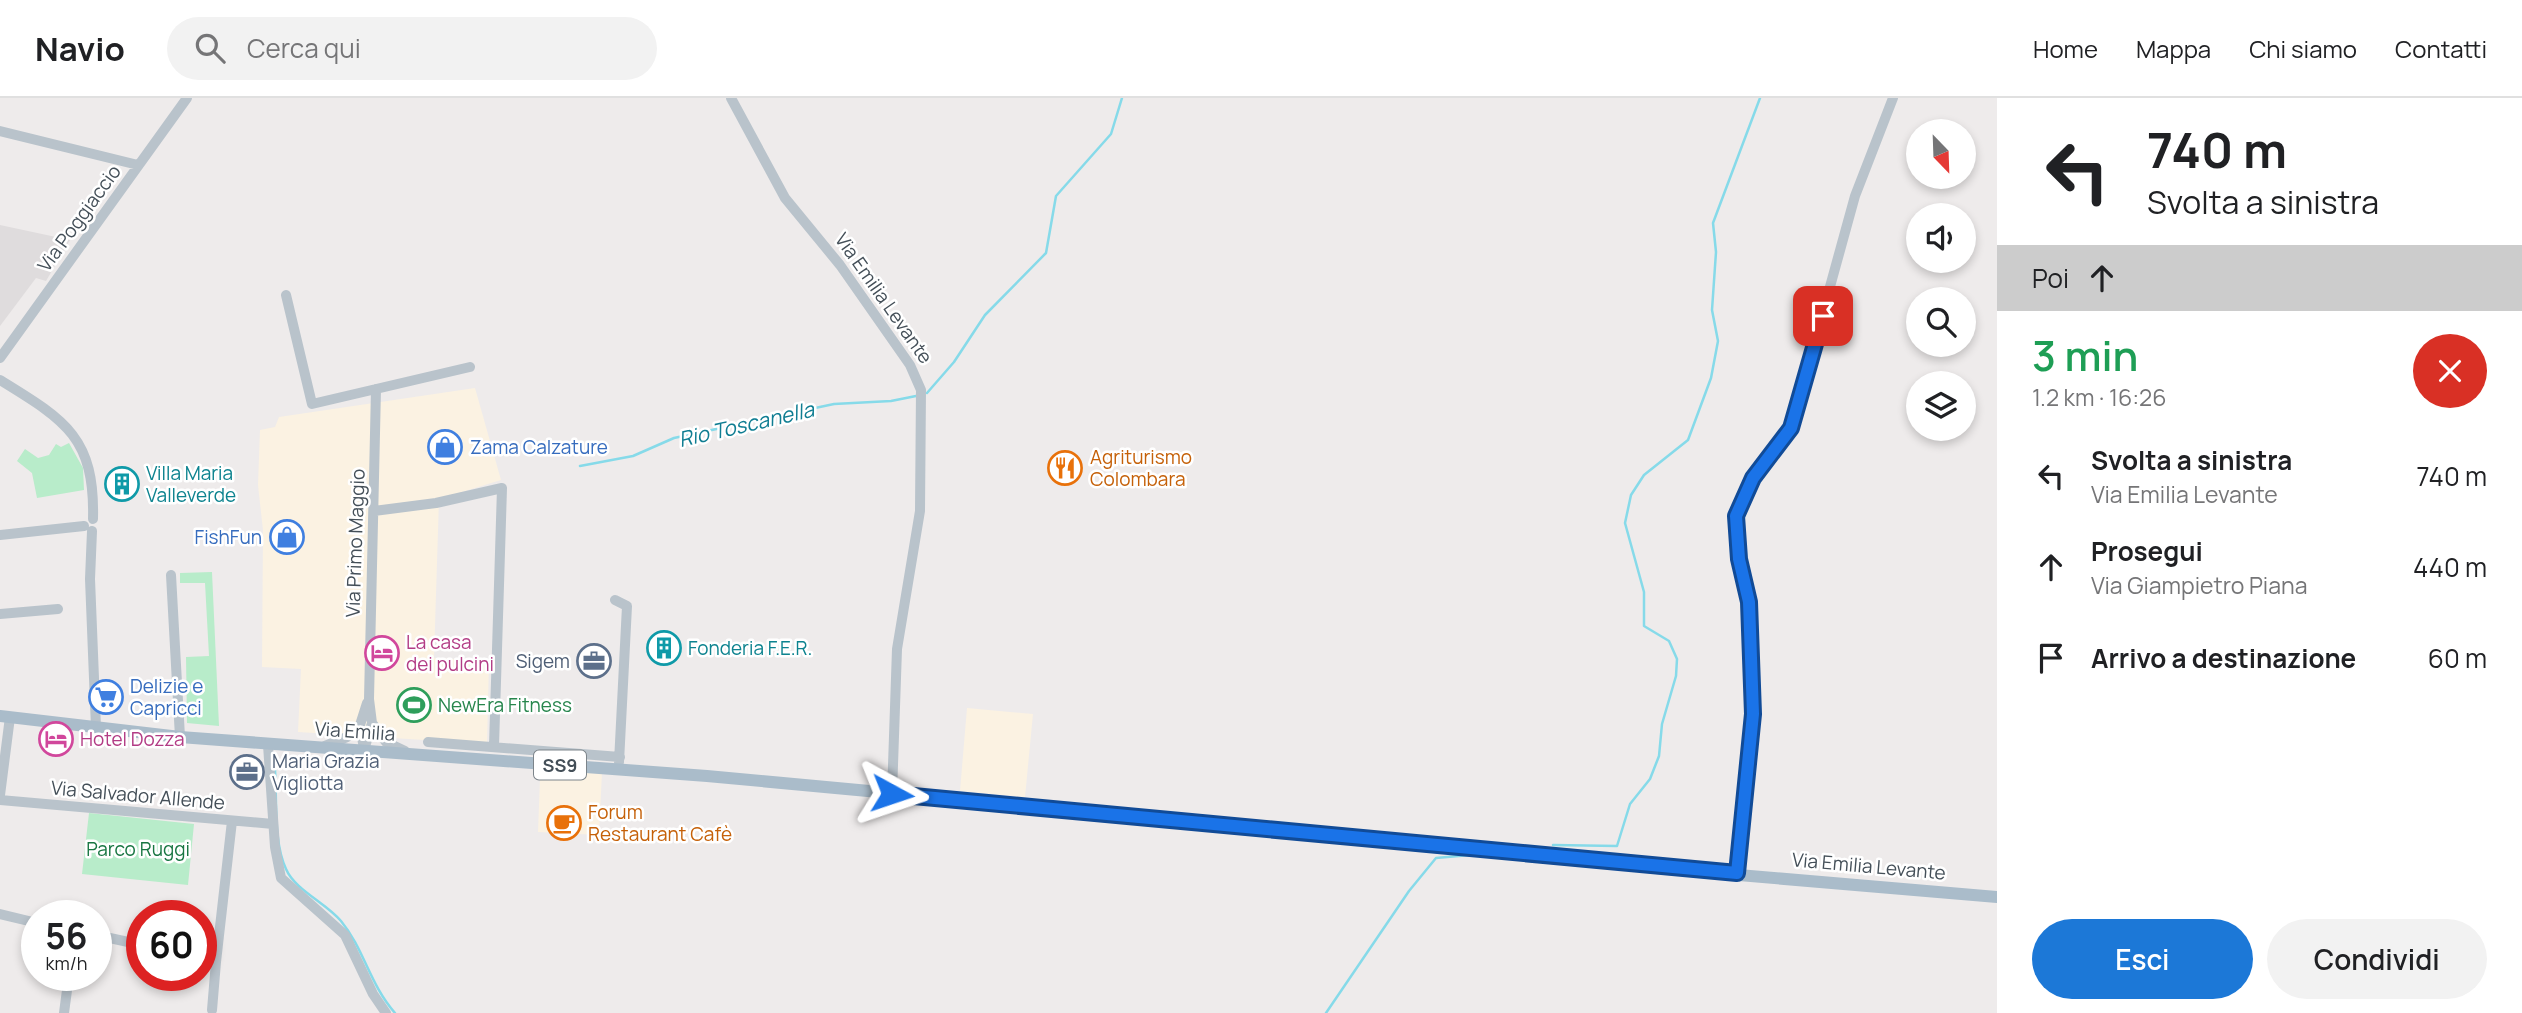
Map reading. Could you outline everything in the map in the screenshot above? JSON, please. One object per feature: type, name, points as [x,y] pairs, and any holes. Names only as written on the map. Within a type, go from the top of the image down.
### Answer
[{"type":"main road","name":"Via Emilia","points":[[5,716],[268,745],[619,763],[707,776]]},
{"type":"main road","name":"Via Emilia Levante","points":[[707,776],[1997,897]]},
{"type":"street","name":"Via Poggiaccio","points":[[0,358],[187,98]]},
{"type":"street","name":"Via Emilia Levante","points":[[732,98],[785,198],[840,265],[910,365],[921,390],[920,511],[897,649],[892,794]]},
{"type":"street","points":[[1737,873],[1753,714],[1749,602],[1739,559],[1736,516],[1753,478],[1791,428],[1855,196],[1893,98]]},
{"type":"street","points":[[0,131],[138,165]]},
{"type":"street","points":[[286,295],[312,404],[470,367]]},
{"type":"street","points":[[0,380],[58,418],[78,440],[90,467],[93,519],[97,525],[0,536]]},
{"type":"street","name":"Via Primo Maggio","points":[[364,750],[372,723],[369,699],[376,388]]},
{"type":"street","points":[[374,511],[436,503],[502,488],[494,746]]},
{"type":"street","points":[[88,528],[96,728]]},
{"type":"street","points":[[171,575],[180,737]]},
{"type":"street","points":[[428,742],[494,746],[619,763],[626,606],[615,600]]},
{"type":"street","points":[[0,614],[58,609]]},
{"type":"street","name":"Via Primo Maggio","points":[[364,750],[360,725],[369,699]]},
{"type":"street","points":[[0,795],[5,716]]},
{"type":"street","points":[[372,723],[386,742],[412,754]]},
{"type":"street","points":[[321,747],[347,737],[360,725]]},
{"type":"street","points":[[268,745],[273,824],[281,878],[345,935],[373,994],[386,1013]]},
{"type":"street","name":"Via Salvador Allende","points":[[0,800],[273,824]]},
{"type":"street","points":[[217,953],[232,821]]},
{"type":"street","points":[[0,914],[21,919]]},
{"type":"street","points":[[64,1013],[67,991]]},
{"type":"street","points":[[212,1010],[214,991]]},
{"type":"shaded area","points":[[0,225],[70,240],[46,281],[36,278],[0,326]]},
{"type":"shaded area","points":[[475,388],[501,480],[439,499],[434,658],[489,661],[487,744],[298,732],[301,669],[262,667],[263,530],[258,485],[260,430],[275,427],[279,417]]},
{"type":"shaded area","points":[[967,708],[1033,714],[1025,797],[960,791]]},
{"type":"shaded area","points":[[552,770],[602,772],[599,835],[538,832],[540,779]]},
{"type":"green space","points":[[69,443],[83,468],[84,490],[37,498],[32,473],[17,461],[25,449],[38,458],[49,455],[56,444],[61,447]]},
{"type":"green space","points":[[212,572],[219,726],[187,723],[186,657],[209,656],[205,583],[180,583],[180,573]]},
{"type":"green space","name":"Parco Ruggi","points":[[89,813],[194,824],[188,885],[82,874]]},
{"type":"waterway","name":"Rio Toscanella","points":[[927,393],[954,362],[985,315],[1046,253],[1056,196],[1111,134],[1122,98]]},
{"type":"waterway","points":[[1553,845],[1617,846],[1630,804],[1650,779],[1659,756],[1662,724],[1676,676],[1677,659],[1669,641],[1644,626],[1644,592],[1625,523],[1631,495],[1644,475],[1688,440],[1711,378],[1718,341],[1712,310],[1716,252],[1713,223],[1760,98]]},
{"type":"waterway","name":"Rio Toscanella","points":[[580,466],[633,456],[674,438],[834,404],[891,401],[916,396]]},
{"type":"waterway","name":"Rio Toscanella","points":[[274,757],[277,830],[286,869],[303,890],[341,921],[356,943],[379,991],[395,1013]]},
{"type":"waterway","points":[[1326,1013],[1409,891],[1436,858],[1470,855],[1538,861]]},
{"type":"place","name":"Zama Calzature","points":[[445,447]]},
{"type":"place","name":"Agriturismo Colombara","points":[[1065,468]]},
{"type":"place","name":"Villa Maria Valleverde","points":[[122,484]]},
{"type":"place","name":"FishFun","points":[[287,537]]},
{"type":"place","name":"Fonderia F.E.R.","points":[[664,648]]},
{"type":"place","name":"La casa dei pulcini","points":[[382,653]]},
{"type":"place","name":"Sigem","points":[[594,661]]},
{"type":"place","name":"Delizie e Capricci","points":[[106,697]]},
{"type":"place","name":"NewEra Fitness","points":[[414,705]]},
{"type":"place","name":"Hotel Dozza","points":[[56,739]]},
{"type":"place","name":"Maria Grazia Vigliotta","points":[[247,772]]},
{"type":"place","name":"Forum Restaurant Cafè","points":[[564,823]]},
{"type":"route","points":[[892,794],[1537,853],[1656,868],[1737,873],[1753,714],[1749,602],[1739,559],[1736,516],[1753,478],[1791,428],[1823,316]]}]
